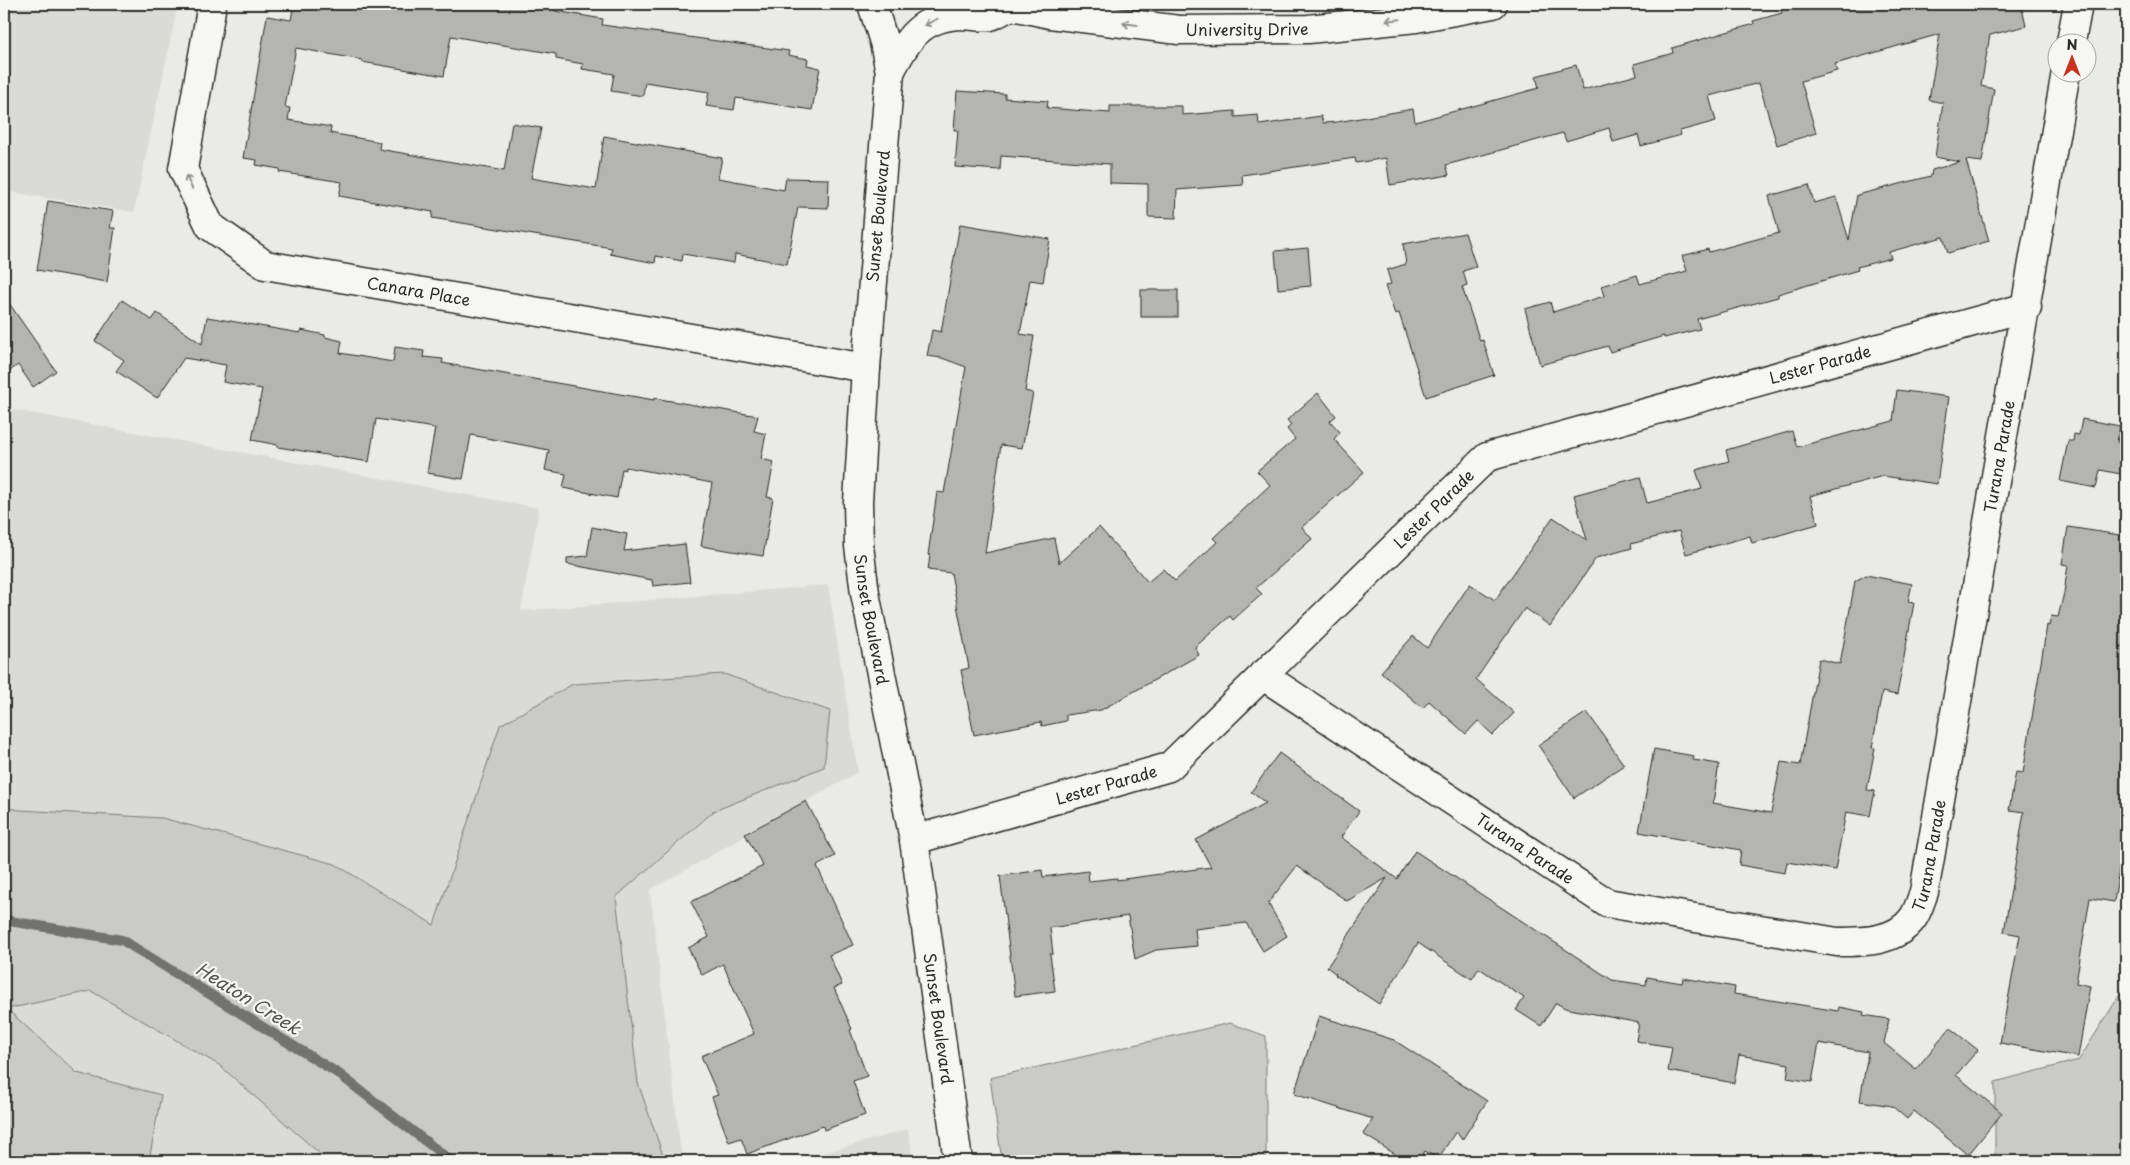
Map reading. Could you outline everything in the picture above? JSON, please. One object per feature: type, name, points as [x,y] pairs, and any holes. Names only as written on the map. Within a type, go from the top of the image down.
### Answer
[{"type":"street","name":"Canara Place","points":[[212,4],[183,169],[210,226],[265,266],[866,368]]},
{"type":"street","name":"Sunset Boulevard","points":[[872,4],[884,42],[890,72],[866,368],[858,502],[859,546],[865,593],[914,840],[958,1161]]},
{"type":"street","name":"University Drive","points":[[1007,5],[1050,14],[1179,30],[1308,29],[1416,18],[1493,4]]},
{"type":"street","points":[[2073,32],[2078,4]]},
{"type":"street","name":"Sunset Boulevard","points":[[890,72],[914,33],[926,24],[939,18],[960,15],[989,16],[1007,5]]},
{"type":"street","name":"Turana Parade","points":[[1262,675],[1607,903],[1837,942],[1868,942],[1894,935],[1913,918],[1924,892],[2027,307],[2064,82]]},
{"type":"street","name":"Lester Parade","points":[[914,840],[1169,767],[1487,457],[2027,307]]},
{"type":"shaded area","points":[[4,4],[178,4],[134,212],[4,191]]},
{"type":"shaded area","points":[[4,408],[539,508],[521,611],[828,585],[858,772],[650,890],[682,1161],[4,1161]]},
{"type":"shaded area","points":[[724,674],[830,711],[824,767],[714,811],[616,897],[638,1083],[665,1161],[328,1161],[219,1065],[91,991],[7,1009],[77,1073],[161,1095],[149,1161],[4,1161],[4,807],[20,810],[162,818],[335,864],[434,925],[500,725],[573,684]]},
{"type":"shaded area","points":[[2126,985],[2126,1161],[1995,1161],[1995,1082],[2079,1060]]},
{"type":"shaded area","points":[[1230,1023],[1266,1036],[1266,1161],[1002,1161],[990,1078]]},
{"type":"shaded area","points":[[908,1129],[914,1161],[797,1161]]},
{"type":"building","points":[[294,4],[536,4],[556,7],[555,11],[603,19],[602,25],[789,51],[788,55],[808,59],[807,65],[820,68],[812,110],[736,98],[734,110],[706,106],[709,92],[645,82],[643,96],[611,91],[614,74],[582,69],[583,64],[556,59],[556,54],[451,36],[444,76],[296,48],[285,107],[290,108],[288,120],[331,127],[330,133],[380,142],[379,149],[504,171],[512,123],[541,128],[531,178],[596,189],[604,136],[722,158],[718,178],[784,190],[786,178],[829,179],[828,208],[798,207],[787,264],[735,254],[734,263],[683,254],[682,261],[656,256],[655,263],[610,254],[612,248],[432,218],[433,212],[339,196],[342,182],[279,172],[280,169],[256,165],[257,160],[243,158],[267,16],[291,20]]},
{"type":"building","points":[[1779,4],[2021,4],[2026,26],[1990,35],[1981,86],[1994,89],[1982,162],[1966,160],[1989,241],[1948,253],[1943,237],[1889,252],[1891,258],[1857,267],[1858,270],[1778,294],[1778,297],[1697,319],[1700,329],[1664,338],[1664,336],[1610,352],[1608,346],[1540,365],[1525,309],[1550,302],[1553,312],[1604,296],[1601,286],[1637,275],[1640,284],[1687,271],[1682,256],[1708,249],[1709,252],[1779,233],[1769,196],[1809,185],[1814,203],[1836,197],[1849,240],[1857,195],[1931,176],[1932,170],[1960,162],[1935,157],[1943,103],[1929,100],[1940,34],[1835,64],[1837,71],[1801,81],[1816,133],[1777,145],[1759,83],[1709,96],[1716,121],[1680,131],[1681,135],[1641,146],[1638,135],[1613,142],[1609,128],[1566,141],[1563,133],[1446,165],[1449,175],[1390,185],[1386,158],[1356,163],[1355,158],[1242,175],[1243,185],[1177,190],[1176,218],[1148,217],[1148,184],[1110,183],[1110,164],[1001,156],[1000,170],[955,167],[958,130],[954,130],[957,91],[1005,94],[1005,98],[1048,101],[1047,108],[1110,113],[1110,106],[1182,106],[1182,115],[1235,111],[1235,117],[1258,115],[1259,125],[1321,116],[1323,123],[1337,122],[1413,109],[1415,122],[1539,88],[1536,76],[1576,65],[1583,90],[1637,75],[1634,64],[1673,53],[1672,48],[1754,24],[1753,21],[1782,13]]},
{"type":"building","points":[[48,201],[113,211],[110,228],[115,228],[107,282],[37,270]]},
{"type":"building","points":[[960,224],[1050,239],[1043,282],[1030,280],[1020,334],[1034,336],[1025,391],[1033,393],[1022,448],[1001,445],[985,553],[1054,538],[1059,563],[1099,527],[1148,582],[1163,569],[1175,581],[1217,542],[1213,538],[1270,485],[1257,471],[1295,439],[1287,429],[1291,425],[1287,420],[1318,393],[1336,416],[1330,421],[1340,432],[1334,439],[1364,472],[1302,527],[1312,539],[1256,588],[1262,594],[1233,620],[1230,616],[1195,647],[1199,655],[1101,710],[1066,715],[1066,721],[1042,726],[1041,722],[974,735],[961,670],[969,668],[951,573],[928,570],[930,555],[928,555],[937,492],[944,493],[966,367],[942,358],[927,356],[932,330],[941,332]]},
{"type":"building","points":[[1465,233],[1476,267],[1463,271],[1467,285],[1462,287],[1480,341],[1483,340],[1494,375],[1426,397],[1399,313],[1395,314],[1385,286],[1391,284],[1387,270],[1406,264],[1403,244]]},
{"type":"building","points":[[1308,248],[1311,286],[1278,289],[1275,251]]},
{"type":"building","points":[[1141,290],[1178,290],[1178,317],[1141,317]]},
{"type":"building","points":[[4,296],[56,371],[33,387],[18,365],[4,375]]},
{"type":"building","points":[[122,300],[152,320],[157,313],[202,344],[207,317],[300,333],[301,330],[325,335],[325,337],[342,341],[340,353],[393,362],[395,347],[424,351],[423,357],[443,359],[442,363],[758,416],[754,431],[766,434],[761,459],[774,462],[767,497],[773,498],[763,556],[701,546],[712,483],[626,467],[625,470],[622,469],[617,498],[563,488],[566,474],[545,470],[549,450],[471,435],[463,479],[427,473],[435,428],[376,419],[369,462],[278,447],[278,445],[252,440],[262,389],[223,382],[226,365],[184,358],[157,398],[116,371],[124,360],[95,341]]},
{"type":"building","points":[[1897,390],[1949,397],[1937,484],[1883,476],[1810,496],[1818,524],[1752,543],[1750,536],[1686,554],[1679,531],[1631,544],[1632,548],[1596,558],[1550,626],[1525,608],[1476,679],[1514,713],[1493,735],[1478,721],[1466,734],[1429,701],[1423,708],[1381,672],[1413,636],[1427,648],[1470,584],[1495,600],[1553,517],[1587,540],[1574,495],[1640,477],[1647,503],[1702,489],[1696,470],[1729,461],[1726,450],[1792,431],[1797,447],[1893,421]]},
{"type":"building","points":[[2082,419],[2120,426],[2117,442],[2126,444],[2126,475],[2100,470],[2096,488],[2060,481],[2068,441],[2073,441],[2074,434],[2079,435]]},
{"type":"building","points":[[592,527],[627,534],[624,551],[685,544],[690,582],[653,586],[652,580],[567,564],[567,558],[587,556]]},
{"type":"building","points":[[2068,527],[2126,536],[2126,825],[2114,902],[2090,898],[2076,983],[2090,986],[2078,1057],[2000,1043],[2020,935],[2004,932],[2024,812],[2009,810],[2016,772],[2023,773],[2047,625],[2049,626],[2051,616],[2058,617],[2064,593],[2068,565],[2062,564]]},
{"type":"building","points":[[1866,575],[1912,584],[1908,602],[1914,603],[1897,695],[1882,692],[1872,748],[1875,748],[1867,790],[1875,791],[1870,816],[1846,812],[1835,870],[1787,862],[1785,873],[1739,865],[1741,850],[1639,832],[1654,749],[1694,756],[1693,760],[1719,764],[1713,803],[1771,813],[1781,762],[1800,765],[1819,659],[1840,664],[1855,581]]},
{"type":"building","points":[[1587,712],[1624,765],[1574,798],[1538,745]]},
{"type":"building","points":[[1279,753],[1359,811],[1341,837],[1397,879],[1415,851],[1612,980],[1646,985],[1647,977],[1682,983],[1683,978],[1735,987],[1734,994],[1838,1011],[1839,1007],[1864,1012],[1863,1015],[1889,1019],[1884,1043],[1916,1069],[1950,1028],[1978,1050],[1956,1075],[2002,1113],[1968,1155],[1914,1111],[1907,1119],[1892,1106],[1860,1101],[1868,1052],[1819,1043],[1812,1082],[1787,1078],[1789,1064],[1739,1055],[1734,1083],[1668,1071],[1672,1047],[1636,1041],[1639,1023],[1565,1008],[1556,1003],[1541,1026],[1516,1010],[1524,998],[1479,968],[1472,979],[1418,943],[1379,1004],[1335,975],[1327,967],[1387,878],[1347,901],[1297,866],[1268,903],[1287,936],[1263,951],[1246,923],[1195,929],[1197,946],[1156,950],[1135,959],[1128,916],[1050,928],[1053,954],[1050,954],[1055,991],[1015,996],[1000,876],[1042,870],[1043,877],[1088,871],[1089,881],[1117,878],[1117,880],[1211,867],[1196,840],[1266,803],[1251,792]]},
{"type":"building","points":[[806,801],[835,856],[817,866],[853,945],[829,955],[842,985],[834,988],[852,1029],[850,1030],[867,1076],[853,1081],[865,1115],[824,1130],[823,1126],[747,1154],[741,1138],[729,1142],[712,1097],[718,1095],[701,1056],[754,1034],[723,964],[702,975],[688,948],[709,937],[691,902],[763,866],[745,834]]},
{"type":"building","points":[[1319,1016],[1394,1040],[1487,1101],[1462,1140],[1456,1131],[1438,1159],[1425,1151],[1418,1161],[1406,1161],[1363,1134],[1373,1119],[1294,1094]]},
{"type":"waterway","name":"Heaton Creek","points":[[4,920],[122,940],[339,1074],[451,1161]]}]
